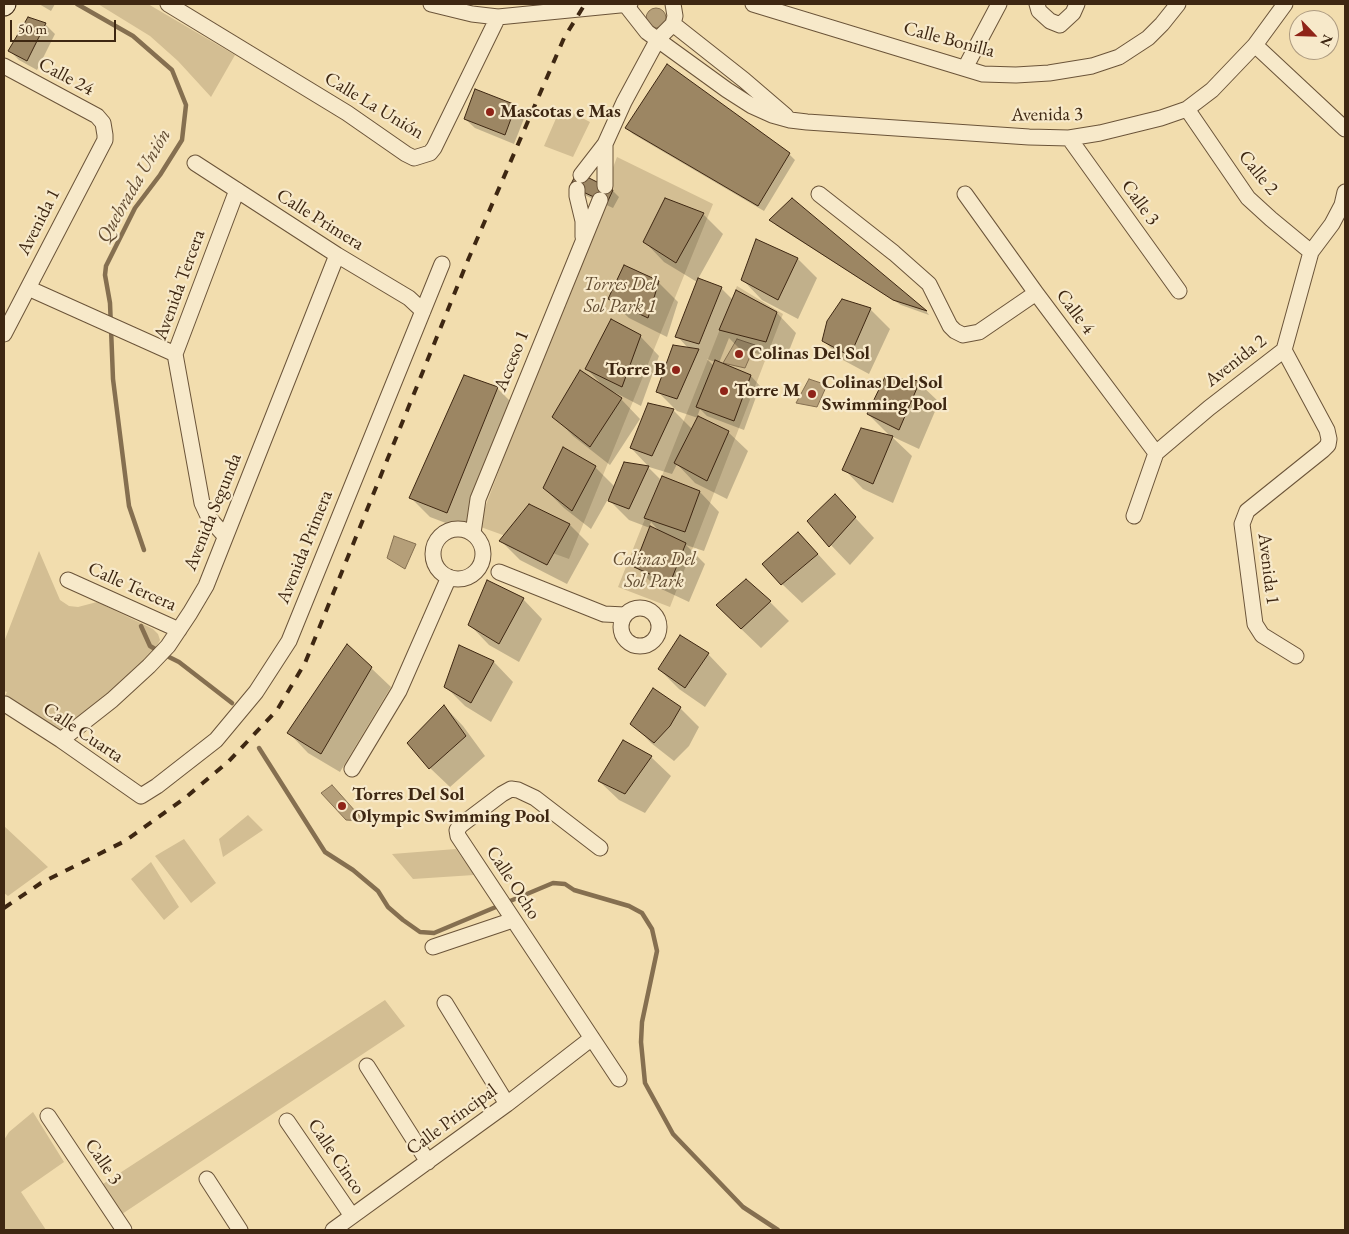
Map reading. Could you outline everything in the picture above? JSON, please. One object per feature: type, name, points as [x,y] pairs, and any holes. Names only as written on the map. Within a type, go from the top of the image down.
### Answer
[{"type":"street","name":"Calle La Unión","points":[[168,4],[347,114],[414,158],[430,153],[434,148],[498,17]]},
{"type":"street","points":[[430,4],[472,14],[498,17],[627,4]]},
{"type":"street","name":"Avenida 3","points":[[627,4],[647,32],[727,90],[752,106],[790,120],[1020,137],[1069,138],[1100,133],[1161,118],[1187,109],[1212,90],[1254,45],[1285,4]]},
{"type":"street","points":[[658,39],[673,24],[675,16],[673,4]]},
{"type":"street","name":"Calle Bonilla","points":[[753,4],[983,74],[1016,75],[1049,73],[1092,66],[1119,57],[1148,38],[1178,4]]},
{"type":"street","points":[[965,68],[999,4]]},
{"type":"street","points":[[1036,4],[1039,11],[1050,21],[1060,25],[1073,13],[1077,4]]},
{"type":"street","points":[[673,24],[744,80],[790,120]]},
{"type":"street","name":"Acceso 1","points":[[584,238],[583,221],[576,196],[579,182],[605,144],[624,102],[658,39]]},
{"type":"street","points":[[1254,45],[1345,128]]},
{"type":"street","name":"Calle 24","points":[[4,66],[97,116],[104,127]]},
{"type":"street","name":"Calle 2","points":[[1187,109],[1248,198],[1310,252]]},
{"type":"street","name":"Avenida 1","points":[[4,334],[105,140],[104,127]]},
{"type":"street","name":"Calle 3","points":[[1069,138],[1179,291]]},
{"type":"street","name":"Acceso 1","points":[[472,533],[478,499],[603,193],[605,144]]},
{"type":"street","name":"Calle Primera","points":[[195,163],[337,255],[409,298],[423,311]]},
{"type":"street","name":"Avenida Tercera","points":[[225,536],[209,518],[202,503],[175,354],[237,190]]},
{"type":"street","name":"Avenida 2","points":[[1156,453],[1209,408],[1284,350],[1310,252],[1332,224],[1342,205],[1345,192]]},
{"type":"street","points":[[818,194],[894,252],[928,284],[950,326],[955,331],[963,334],[979,332],[1036,293]]},
{"type":"street","name":"Calle 4","points":[[965,194],[1036,293],[1156,453]]},
{"type":"street","name":"Avenida Segunda","points":[[61,740],[124,689],[168,646],[206,586],[337,255]]},
{"type":"street","name":"Avenida Primera","points":[[138,795],[143,796],[216,740],[256,692],[289,641],[442,264]]},
{"type":"street","points":[[28,288],[175,354]]},
{"type":"street","name":"Avenida 1","points":[[1284,350],[1327,430],[1328,445],[1247,511],[1242,524],[1255,624],[1262,634],[1296,656]]},
{"type":"street","points":[[1134,516],[1156,453]]},
{"type":"street","name":"Acceso 1","points":[[449,577],[437,568],[433,553],[438,539],[443,534],[457,528],[478,499]]},
{"type":"street","points":[[352,769],[399,692],[449,577],[458,579],[468,577],[476,572],[481,564],[483,555],[479,539],[465,529],[457,528]]},
{"type":"street","points":[[483,555],[499,572]]},
{"type":"street","points":[[476,572],[499,572],[623,622]]},
{"type":"street","name":"Calle Tercera","points":[[68,580],[179,630]]},
{"type":"street","name":"Calle Cuarta","points":[[5,704],[61,740],[138,795]]},
{"type":"street","name":"Calle Ocho","points":[[600,848],[528,794],[518,790],[510,789],[502,794],[457,830],[458,836],[619,1079]]},
{"type":"street","points":[[433,947],[506,909]]},
{"type":"street","points":[[445,1003],[507,1104]]},
{"type":"street","name":"Calle Principal","points":[[333,1230],[507,1104],[592,1038]]},
{"type":"street","points":[[367,1066],[428,1162]]},
{"type":"street","name":"Calle 3","points":[[48,1116],[124,1230]]},
{"type":"street","name":"Calle Cinco","points":[[287,1121],[352,1216]]},
{"type":"street","points":[[207,1179],[240,1230]]},
{"type":"green space","points":[[98,4],[148,4],[235,55],[211,97],[178,61],[150,36]]},
{"type":"green space","points":[[561,107],[590,122],[573,157],[544,146]]},
{"type":"green space","name":"Torres Del Sol Park 1","points":[[617,157],[713,204],[569,559],[478,526]]},
{"type":"green space","name":"Colinas Del Sol Park","points":[[737,286],[783,314],[670,607],[618,587]]},
{"type":"green space","points":[[39,551],[60,600],[69,606],[78,607],[97,602],[153,629],[158,634],[160,640],[152,654],[112,693],[58,733],[4,698],[7,692],[4,691],[4,642]]},
{"type":"green space","points":[[248,815],[263,830],[223,857],[219,839]]},
{"type":"green space","points":[[4,826],[48,867],[8,896],[4,893]]},
{"type":"green space","points":[[184,839],[216,883],[191,903],[155,856]]},
{"type":"green space","points":[[456,849],[474,875],[413,879],[392,854]]},
{"type":"green space","points":[[151,862],[179,907],[164,920],[131,879]]},
{"type":"green space","points":[[385,1000],[405,1026],[122,1214],[103,1184]]},
{"type":"green space","points":[[33,1112],[64,1162],[21,1192],[46,1230],[4,1230],[4,1140],[9,1132]]},
{"type":"shaded area","points":[[656,8],[663,11],[666,18],[663,25],[656,28],[649,25],[646,18],[649,11]]},
{"type":"shaded area","name":"Colinas Del Sol","points":[[737,339],[755,345],[745,368],[723,363]]},
{"type":"shaded area","name":"Colinas Del Sol Swimming Pool","points":[[809,379],[827,385],[817,407],[796,403]]},
{"type":"shaded area","points":[[394,536],[416,544],[405,569],[387,558]]},
{"type":"shaded area","name":"Torres Del Sol Olympic Swimming Pool","points":[[332,785],[364,821],[346,820],[321,793]]},
{"type":"building","points":[[28,17],[46,23],[27,61],[8,51]]},
{"type":"building","points":[[667,64],[790,153],[758,206],[625,128]]},
{"type":"building","name":"Mascotas e Mas","points":[[475,89],[516,105],[505,135],[464,119]]},
{"type":"building","points":[[577,172],[613,190],[607,203],[570,186]]},
{"type":"building","points":[[665,198],[704,213],[676,263],[643,242]]},
{"type":"building","points":[[792,198],[927,311],[893,300],[769,220]]},
{"type":"building","points":[[756,239],[798,258],[778,300],[741,280]]},
{"type":"building","points":[[624,265],[659,281],[648,318],[608,299]]},
{"type":"building","points":[[698,278],[722,287],[699,344],[675,337]]},
{"type":"building","points":[[736,290],[777,312],[766,342],[719,330]]},
{"type":"building","points":[[842,299],[871,308],[850,356],[822,341],[827,321]]},
{"type":"building","points":[[611,319],[641,335],[622,387],[585,369]]},
{"type":"building","name":"Torre B","points":[[673,345],[699,349],[677,399],[656,392]]},
{"type":"building","name":"Torre M","points":[[715,360],[751,375],[734,421],[696,407]]},
{"type":"building","points":[[580,370],[622,398],[590,447],[552,417]]},
{"type":"building","points":[[464,375],[498,387],[447,513],[409,498]]},
{"type":"building","points":[[885,377],[920,381],[899,430],[867,414]]},
{"type":"building","points":[[648,403],[674,409],[652,456],[630,448]]},
{"type":"building","points":[[698,416],[729,431],[707,481],[674,463]]},
{"type":"building","points":[[861,428],[893,436],[873,484],[842,470]]},
{"type":"building","points":[[563,447],[596,466],[572,511],[543,488]]},
{"type":"building","points":[[624,462],[649,466],[629,509],[608,501]]},
{"type":"building","points":[[662,476],[700,491],[685,532],[644,518]]},
{"type":"building","points":[[835,494],[856,517],[829,547],[807,521]]},
{"type":"building","points":[[529,504],[570,524],[547,565],[499,541]]},
{"type":"building","points":[[650,526],[686,543],[670,583],[634,567]]},
{"type":"building","points":[[798,532],[818,554],[781,585],[762,564]]},
{"type":"building","points":[[746,579],[771,601],[741,629],[716,605]]},
{"type":"building","points":[[487,580],[524,598],[499,644],[468,625]]},
{"type":"building","points":[[680,635],[709,653],[685,688],[658,669]]},
{"type":"building","points":[[347,644],[372,667],[321,754],[287,733]]},
{"type":"building","points":[[459,645],[494,661],[471,703],[444,687]]},
{"type":"building","points":[[653,688],[681,707],[670,726],[654,743],[630,724]]},
{"type":"building","points":[[444,705],[466,736],[429,769],[407,743]]},
{"type":"building","points":[[623,740],[652,756],[625,794],[598,781]]},
{"type":"waterway","name":"Quebrada Unión","points":[[77,4],[133,36],[172,70],[186,105],[182,140],[160,175],[135,208],[106,266],[105,275],[110,303],[113,379],[129,506],[144,550]]},
{"type":"waterway","name":"Quebrada Unión","points":[[141,626],[150,646],[155,649]]},
{"type":"waterway","name":"Quebrada Unión","points":[[169,657],[179,662],[232,703]]},
{"type":"waterway","name":"Quebrada Unión","points":[[259,748],[325,852],[353,870],[378,891],[388,907],[420,932],[434,933],[553,883],[565,884],[574,890],[629,906],[642,913],[652,929],[657,951],[642,1022],[641,1042],[645,1083],[673,1134],[743,1207],[778,1230]]},
{"type":"railway","points":[[4,908],[41,883],[125,841],[185,798],[229,761],[277,710],[305,663],[468,260],[564,38],[585,4]]},
{"type":"place","name":"Mascotas e Mas","points":[[490,112]]},
{"type":"place","name":"Colinas Del Sol","points":[[739,354]]},
{"type":"place","name":"Torre B","points":[[676,370]]},
{"type":"place","name":"Torre M","points":[[724,391]]},
{"type":"place","name":"Colinas Del Sol Swimming Pool","points":[[812,394]]},
{"type":"place","name":"Torres Del Sol Olympic Swimming Pool","points":[[342,806]]}]
